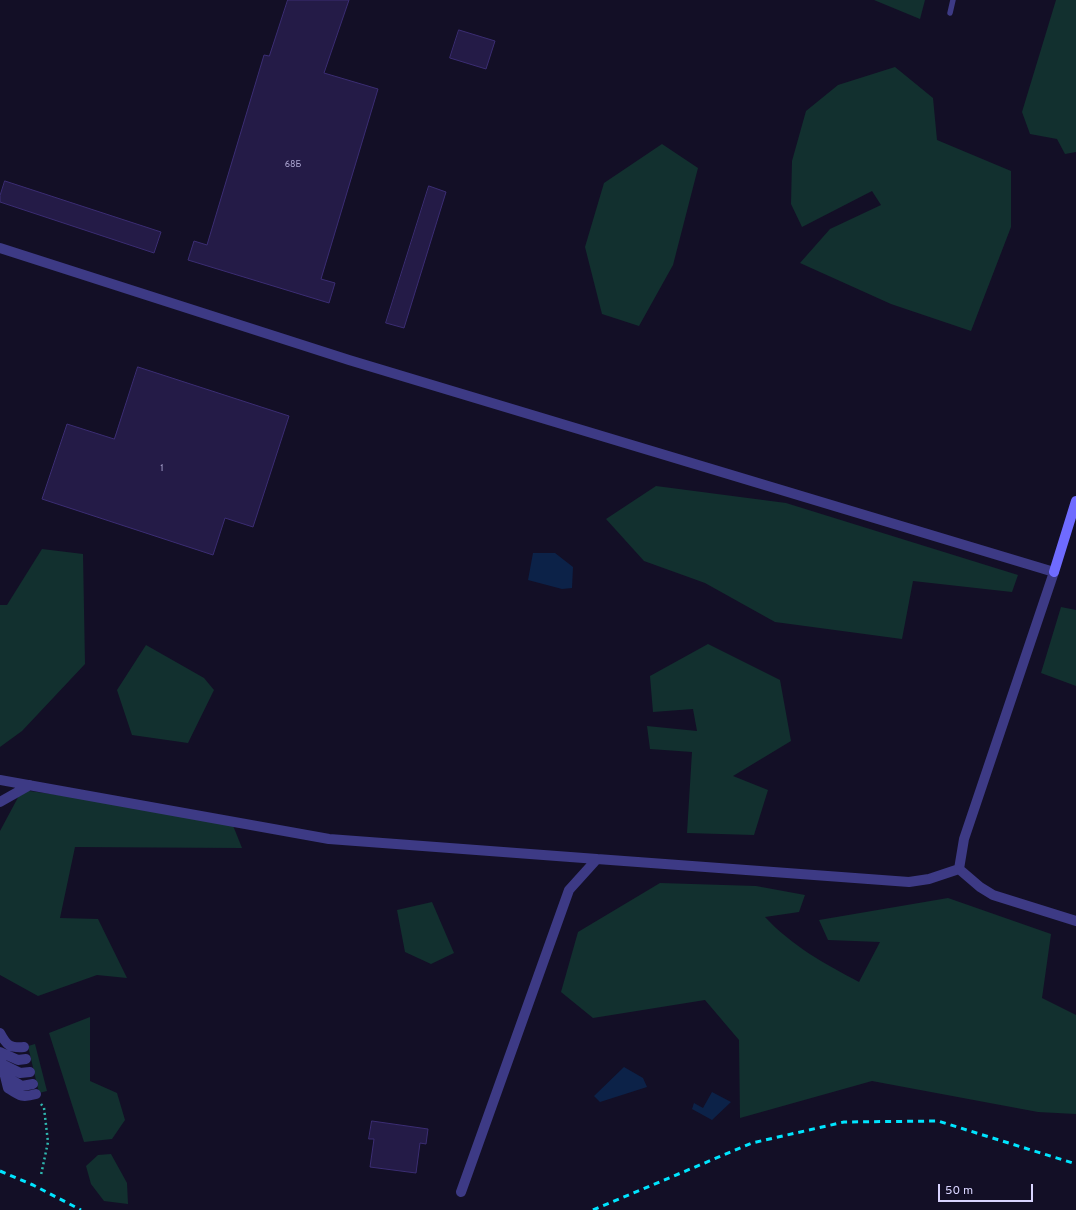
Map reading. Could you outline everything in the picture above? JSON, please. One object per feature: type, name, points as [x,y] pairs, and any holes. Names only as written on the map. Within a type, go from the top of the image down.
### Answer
[{"type":"street","points":[[0,248],[349,360],[1054,572]]},
{"type":"street","points":[[959,869],[964,839],[1054,572],[1076,501]]},
{"type":"street","points":[[0,780],[329,839],[909,882],[929,879],[959,869]]},
{"type":"street","points":[[0,802],[30,785]]},
{"type":"street","points":[[461,1192],[569,890],[597,859]]},
{"type":"street","points":[[959,869],[980,887],[993,895],[1076,921]]},
{"type":"street","points":[[0,1033],[5,1042],[13,1047],[30,1071]]},
{"type":"street","points":[[0,1046],[18,1053],[30,1071]]},
{"type":"street","points":[[3,1066],[18,1066],[30,1071]]},
{"type":"street","points":[[3,1066],[22,1086],[30,1071]]},
{"type":"lane","points":[[950,13],[953,0]]},
{"type":"path","points":[[30,1071],[44,1108],[48,1142],[41,1175]]},
{"type":"green space","points":[[874,0],[925,0],[920,19]]},
{"type":"green space","points":[[1056,0],[1076,0],[1076,152],[1065,154],[1057,139],[1030,134],[1022,112]]},
{"type":"green space","points":[[895,67],[933,98],[937,140],[1011,171],[1011,227],[971,331],[891,304],[800,263],[830,229],[881,205],[872,191],[802,227],[791,204],[792,161],[806,111],[838,85]]},
{"type":"green space","points":[[662,144],[698,168],[673,265],[639,326],[602,314],[585,247],[604,183]]},
{"type":"green space","points":[[656,486],[786,503],[1018,575],[1012,592],[913,581],[902,639],[775,622],[705,583],[644,561],[606,519]]},
{"type":"green space","points":[[42,549],[83,554],[85,664],[22,731],[0,747],[0,605],[7,605]]},
{"type":"green space","points":[[1061,607],[1076,610],[1076,686],[1041,673]]},
{"type":"green space","points":[[708,644],[780,680],[791,741],[733,776],[768,790],[754,835],[687,833],[692,752],[650,749],[647,726],[697,731],[693,709],[653,712],[650,676]]},
{"type":"green space","points":[[146,645],[204,678],[214,690],[188,743],[132,735],[117,690]]},
{"type":"green space","points":[[22,790],[230,818],[242,848],[75,847],[60,918],[98,919],[127,978],[97,975],[38,996],[0,975],[0,831]]},
{"type":"green space","points":[[660,883],[756,886],[805,895],[799,912],[765,917],[786,937],[809,954],[859,982],[880,942],[828,940],[819,920],[948,898],[1051,934],[1042,998],[1076,1015],[1076,1114],[1038,1112],[872,1081],[740,1118],[739,1040],[705,1000],[593,1018],[561,992],[578,932]]},
{"type":"green space","points":[[432,902],[454,953],[431,964],[405,952],[397,910]]},
{"type":"green space","points":[[90,1017],[90,1081],[117,1093],[125,1120],[112,1139],[84,1142],[49,1033]]},
{"type":"green space","points":[[35,1044],[47,1091],[39,1093],[28,1046]]},
{"type":"green space","points":[[111,1154],[127,1183],[128,1204],[104,1201],[91,1184],[86,1166],[98,1155]]},
{"type":"water","points":[[533,553],[555,553],[573,567],[572,588],[562,589],[528,580]]},
{"type":"water","points":[[624,1067],[643,1078],[647,1087],[600,1102],[594,1096]]},
{"type":"water","points":[[712,1092],[731,1102],[712,1120],[692,1109],[694,1103],[703,1108]]},
{"type":"building","points":[[288,0],[349,0],[324,73],[378,89],[321,279],[335,283],[329,303],[188,260],[194,241],[207,245],[264,55],[269,56]]},
{"type":"building","points":[[459,30],[495,41],[486,69],[450,58]]},
{"type":"building","points":[[5,181],[161,232],[154,253],[0,202],[0,196]]},
{"type":"building","points":[[429,186],[446,192],[404,328],[386,323]]},
{"type":"building","points":[[138,367],[289,416],[253,527],[225,518],[213,555],[42,499],[67,424],[114,439]]},
{"type":"building","points":[[372,1121],[428,1129],[426,1144],[420,1143],[416,1173],[370,1167],[374,1139],[369,1139]]},
{"type":"railway","points":[[593,1210],[752,1143],[844,1122],[938,1121],[1076,1164]]},
{"type":"railway","points":[[0,1171],[33,1185],[81,1210]]}]
